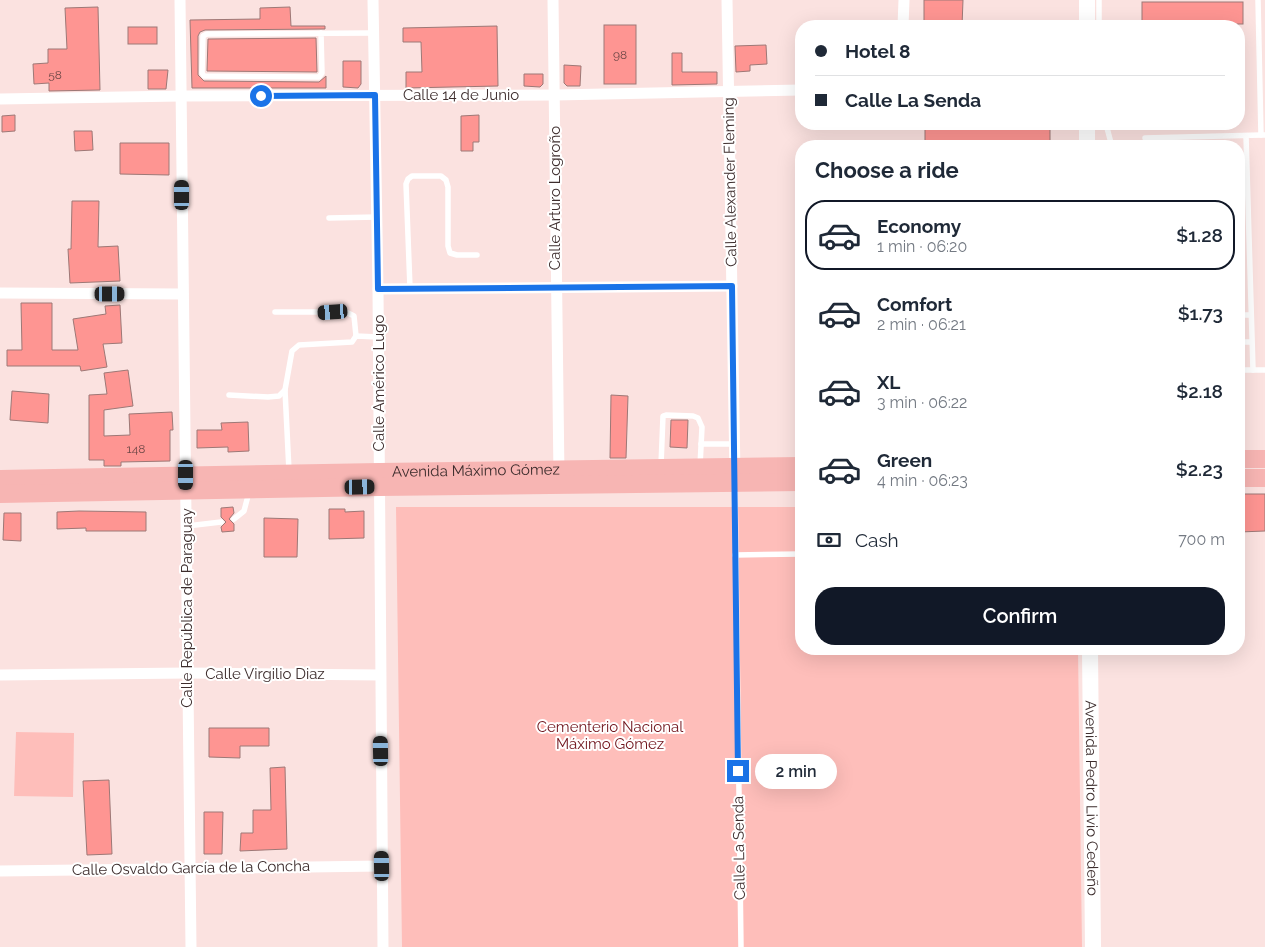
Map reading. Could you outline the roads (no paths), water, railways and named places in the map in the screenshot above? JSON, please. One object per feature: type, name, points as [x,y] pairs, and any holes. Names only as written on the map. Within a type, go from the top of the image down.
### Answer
[{"type":"main road","points":[[1087,0],[1087,20]]},
{"type":"main road","points":[[1245,459],[1265,458]]},
{"type":"main road","name":"Avenida Máximo Gómez","points":[[0,479],[187,483],[250,489],[379,479],[735,475],[795,467]]},
{"type":"main road","name":"Avenida Máximo Gómez","points":[[559,478],[661,469],[700,468],[735,475],[795,481]]},
{"type":"main road","name":"Avenida Máximo Gómez","points":[[0,494],[187,483],[289,473],[379,479]]},
{"type":"main road","points":[[1245,478],[1265,478]]},
{"type":"main road","name":"Avenida Pedro Livio Cedeño","points":[[1090,655],[1093,947]]},
{"type":"street","name":"Calle República de Paraguay","points":[[180,0],[191,947]]},
{"type":"street","name":"Calle Américo Lugo","points":[[373,0],[378,289],[383,947]]},
{"type":"street","name":"Calle Arturo Logroño","points":[[553,0],[559,478]]},
{"type":"street","name":"Calle Alexander Fleming","points":[[727,0],[735,475]]},
{"type":"street","points":[[903,20],[904,0]]},
{"type":"street","name":"Calle 14 de Junio","points":[[0,99],[181,96],[555,95],[795,90]]},
{"type":"street","points":[[378,289],[732,286]]},
{"type":"street","points":[[0,293],[183,294]]},
{"type":"street","name":"Calle Virgilio Diaz","points":[[0,675],[188,673],[380,675]]},
{"type":"street","name":"Calle Osvaldo García de la Concha","points":[[0,871],[382,866]]},
{"type":"lane","points":[[1099,0],[1099,20]]},
{"type":"lane","points":[[1145,138],[1263,135],[1258,0]]},
{"type":"lane","points":[[321,33],[322,73],[319,77],[204,76],[202,73],[203,36],[207,34],[321,33],[373,33]]},
{"type":"lane","points":[[1246,136],[1253,370]]},
{"type":"lane","points":[[410,288],[406,184],[412,176],[441,176],[446,180],[448,188],[448,246],[450,253],[477,255]]},
{"type":"lane","points":[[329,218],[377,217]]},
{"type":"lane","points":[[275,312],[344,311],[354,316],[356,336],[352,342],[299,345],[292,351],[285,390],[289,473]]},
{"type":"lane","points":[[1245,315],[1251,315]]},
{"type":"lane","points":[[356,336],[378,336]]},
{"type":"lane","points":[[1245,342],[1252,342]]},
{"type":"lane","points":[[1245,370],[1265,370]]},
{"type":"lane","points":[[229,395],[268,397],[279,396],[285,390]]},
{"type":"lane","points":[[661,469],[664,416],[666,415],[693,416],[698,418],[702,427],[700,468]]},
{"type":"lane","points":[[701,444],[734,444]]},
{"type":"lane","name":"Calle La Senda","points":[[735,475],[741,947]]},
{"type":"lane","points":[[234,519],[244,512],[250,489]]},
{"type":"lane","points":[[187,526],[221,522]]},
{"type":"lane","points":[[736,555],[795,554]]},
{"type":"park label","name":"Cementerio Nacional Máximo Gómez","points":[[610,736]]}]
